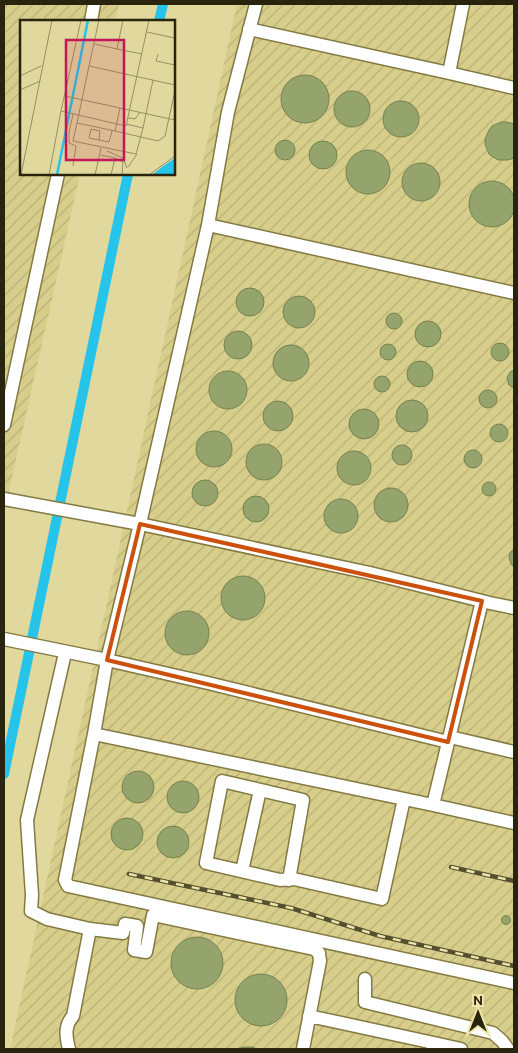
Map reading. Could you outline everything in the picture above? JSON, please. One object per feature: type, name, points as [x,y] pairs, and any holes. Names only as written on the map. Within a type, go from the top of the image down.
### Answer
[{"type":"street","points":[[91,20],[94,4]]},
{"type":"street","points":[[256,4],[228,112],[208,225],[107,660],[65,880],[68,886],[514,983]]},
{"type":"street","points":[[449,73],[463,4]]},
{"type":"street","points":[[249,28],[514,88]]},
{"type":"street","points":[[4,425],[58,175]]},
{"type":"street","points":[[208,225],[514,293]]},
{"type":"street","points":[[4,499],[140,524],[370,573],[514,608]]},
{"type":"street","points":[[433,805],[482,601]]},
{"type":"street","points":[[4,639],[107,660],[449,740],[514,752]]},
{"type":"street","points":[[65,652],[27,820],[32,895],[31,911],[47,919],[90,929],[123,933],[125,924],[136,926],[134,950],[146,952],[153,915],[314,949],[319,953],[320,961],[303,1049]]},
{"type":"street","points":[[94,734],[514,823]]},
{"type":"street","points":[[289,880],[303,800],[222,781],[206,863],[280,880],[289,880],[294,880],[382,899],[404,799]]},
{"type":"street","points":[[242,871],[260,790]]},
{"type":"street","points":[[70,1049],[67,1041],[67,1026],[73,1016],[90,929]]},
{"type":"street","points":[[365,979],[365,1002],[492,1033],[508,1049]]},
{"type":"street","points":[[309,1016],[433,1046],[461,1049]]},
{"type":"highlighted area","points":[[140,524],[482,601],[448,742],[107,660]]},
{"type":"shaded area","points":[[4,4],[119,4],[115,20],[20,20],[20,175],[80,175],[4,513]]},
{"type":"shaded area","points":[[237,4],[514,4],[514,1049],[10,1049]]},
{"type":"building","points":[[300,75],[310,75],[322,82],[329,94],[329,104],[322,116],[310,123],[300,123],[292,119],[285,112],[281,104],[281,94],[285,86],[292,79]]},
{"type":"building","points":[[352,91],[359,92],[365,96],[369,102],[369,116],[365,122],[359,126],[352,127],[345,126],[339,122],[335,116],[334,109],[335,102],[339,96],[345,92]]},
{"type":"building","points":[[401,101],[413,107],[419,119],[413,131],[401,137],[389,131],[383,119],[389,107]]},
{"type":"building","points":[[501,122],[514,124],[514,158],[508,160],[498,160],[493,157],[489,154],[485,144],[489,130],[492,126]]},
{"type":"building","points":[[281,140],[289,140],[295,146],[295,154],[289,160],[281,160],[275,154],[275,146]]},
{"type":"building","points":[[323,141],[333,145],[337,155],[333,165],[323,169],[313,165],[309,155],[313,145]]},
{"type":"building","points":[[368,150],[380,154],[386,160],[390,172],[386,184],[380,190],[368,194],[356,190],[350,184],[346,172],[350,160],[356,154]]},
{"type":"building","points":[[421,163],[434,169],[440,182],[434,195],[421,201],[408,195],[402,182],[408,169]]},
{"type":"building","points":[[487,181],[497,181],[511,191],[515,204],[511,217],[505,223],[497,227],[487,227],[473,217],[469,209],[469,199],[479,185]]},
{"type":"building","points":[[250,288],[260,292],[264,302],[260,312],[250,316],[240,312],[236,302],[240,292]]},
{"type":"building","points":[[299,296],[305,297],[310,301],[314,306],[314,318],[310,323],[305,327],[299,328],[293,327],[288,323],[284,318],[283,312],[284,306],[288,301],[293,297]]},
{"type":"building","points":[[394,313],[400,315],[402,321],[400,327],[394,329],[388,327],[386,321],[388,315]]},
{"type":"building","points":[[428,321],[437,325],[441,334],[437,343],[428,347],[419,343],[415,334],[419,325]]},
{"type":"building","points":[[238,331],[248,335],[252,345],[248,355],[238,359],[228,355],[224,345],[228,335]]},
{"type":"building","points":[[496,343],[504,343],[509,348],[507,359],[496,361],[491,356],[491,348]]},
{"type":"building","points":[[385,344],[391,344],[396,349],[394,358],[385,360],[380,355],[380,349]]},
{"type":"building","points":[[291,345],[298,346],[304,350],[308,356],[308,370],[304,376],[298,380],[291,381],[284,380],[278,376],[274,370],[273,363],[274,356],[278,350],[284,346]]},
{"type":"building","points":[[420,361],[429,365],[433,374],[429,383],[420,387],[411,383],[407,374],[411,365]]},
{"type":"building","points":[[514,370],[514,388],[509,385],[507,378],[510,372]]},
{"type":"building","points":[[228,371],[242,376],[247,390],[242,404],[228,409],[214,404],[209,390],[214,376]]},
{"type":"building","points":[[379,376],[385,376],[390,381],[388,390],[379,392],[374,387],[374,381]]},
{"type":"building","points":[[484,390],[492,390],[497,395],[495,406],[484,408],[479,403],[479,395]]},
{"type":"building","points":[[412,400],[418,401],[423,405],[427,410],[427,422],[423,427],[418,431],[412,432],[406,431],[401,427],[397,422],[396,416],[397,410],[401,405],[406,401]]},
{"type":"building","points":[[278,401],[289,405],[293,416],[289,427],[278,431],[267,427],[263,416],[267,405]]},
{"type":"building","points":[[364,409],[375,413],[379,424],[375,435],[364,439],[353,435],[349,424],[353,413]]},
{"type":"building","points":[[495,424],[503,424],[508,429],[506,440],[495,442],[490,437],[490,429]]},
{"type":"building","points":[[214,431],[227,436],[232,449],[227,462],[214,467],[201,462],[196,449],[201,436]]},
{"type":"building","points":[[264,444],[271,445],[277,449],[281,455],[281,469],[277,475],[271,479],[264,480],[257,479],[251,475],[247,469],[246,462],[247,455],[251,449],[257,445]]},
{"type":"building","points":[[402,445],[409,448],[412,455],[409,462],[402,465],[395,462],[392,455],[395,448]]},
{"type":"building","points":[[469,450],[477,450],[482,455],[480,466],[469,468],[464,463],[464,455]]},
{"type":"building","points":[[354,451],[361,452],[366,456],[370,461],[370,475],[366,480],[361,484],[354,485],[347,484],[342,480],[338,475],[337,468],[338,461],[342,456],[347,452]]},
{"type":"building","points":[[205,480],[214,484],[218,493],[214,502],[205,506],[196,502],[192,493],[196,484]]},
{"type":"building","points":[[486,482],[492,482],[496,489],[492,496],[486,496],[482,492],[482,486]]},
{"type":"building","points":[[391,488],[398,489],[403,493],[407,498],[407,512],[403,517],[398,521],[391,522],[384,521],[379,517],[375,512],[374,505],[375,498],[379,493],[384,489]]},
{"type":"building","points":[[256,496],[265,500],[269,509],[265,518],[256,522],[247,518],[243,509],[247,500]]},
{"type":"building","points":[[341,499],[348,500],[353,504],[357,509],[357,523],[353,528],[348,532],[341,533],[334,532],[329,528],[325,523],[324,516],[325,509],[329,504],[334,500]]},
{"type":"building","points":[[514,549],[514,567],[509,557]]},
{"type":"building","points":[[239,576],[247,576],[259,582],[265,598],[259,614],[247,620],[239,620],[227,614],[221,602],[221,594],[227,582]]},
{"type":"building","points":[[183,611],[191,611],[203,617],[209,633],[203,649],[191,655],[183,655],[171,649],[165,637],[165,629],[171,617]]},
{"type":"building","points":[[138,771],[149,776],[154,787],[149,798],[138,803],[127,798],[122,787],[127,776]]},
{"type":"building","points":[[183,781],[194,786],[199,797],[194,808],[183,813],[172,808],[167,797],[172,786]]},
{"type":"building","points":[[127,818],[138,823],[143,834],[138,845],[127,850],[116,845],[111,834],[116,823]]},
{"type":"building","points":[[173,826],[184,831],[189,842],[184,853],[173,858],[162,853],[157,842],[162,831]]},
{"type":"building","points":[[506,916],[510,920],[506,924],[502,920]]},
{"type":"building","points":[[192,937],[202,937],[212,941],[219,948],[223,963],[219,978],[212,985],[202,989],[192,989],[182,985],[175,978],[171,968],[171,958],[175,948],[182,941]]},
{"type":"building","points":[[256,974],[266,974],[280,981],[287,995],[287,1005],[280,1019],[266,1026],[256,1026],[246,1022],[239,1015],[235,1005],[235,995],[239,985],[246,978]]},
{"type":"building","points":[[252,1047],[257,1049],[236,1049]]},
{"type":"waterway","points":[[159,20],[163,4]]},
{"type":"waterway","points":[[4,774],[128,175]]},
{"type":"railway","points":[[451,867],[514,881]]},
{"type":"railway","points":[[129,874],[291,908],[380,936],[514,966]]}]
